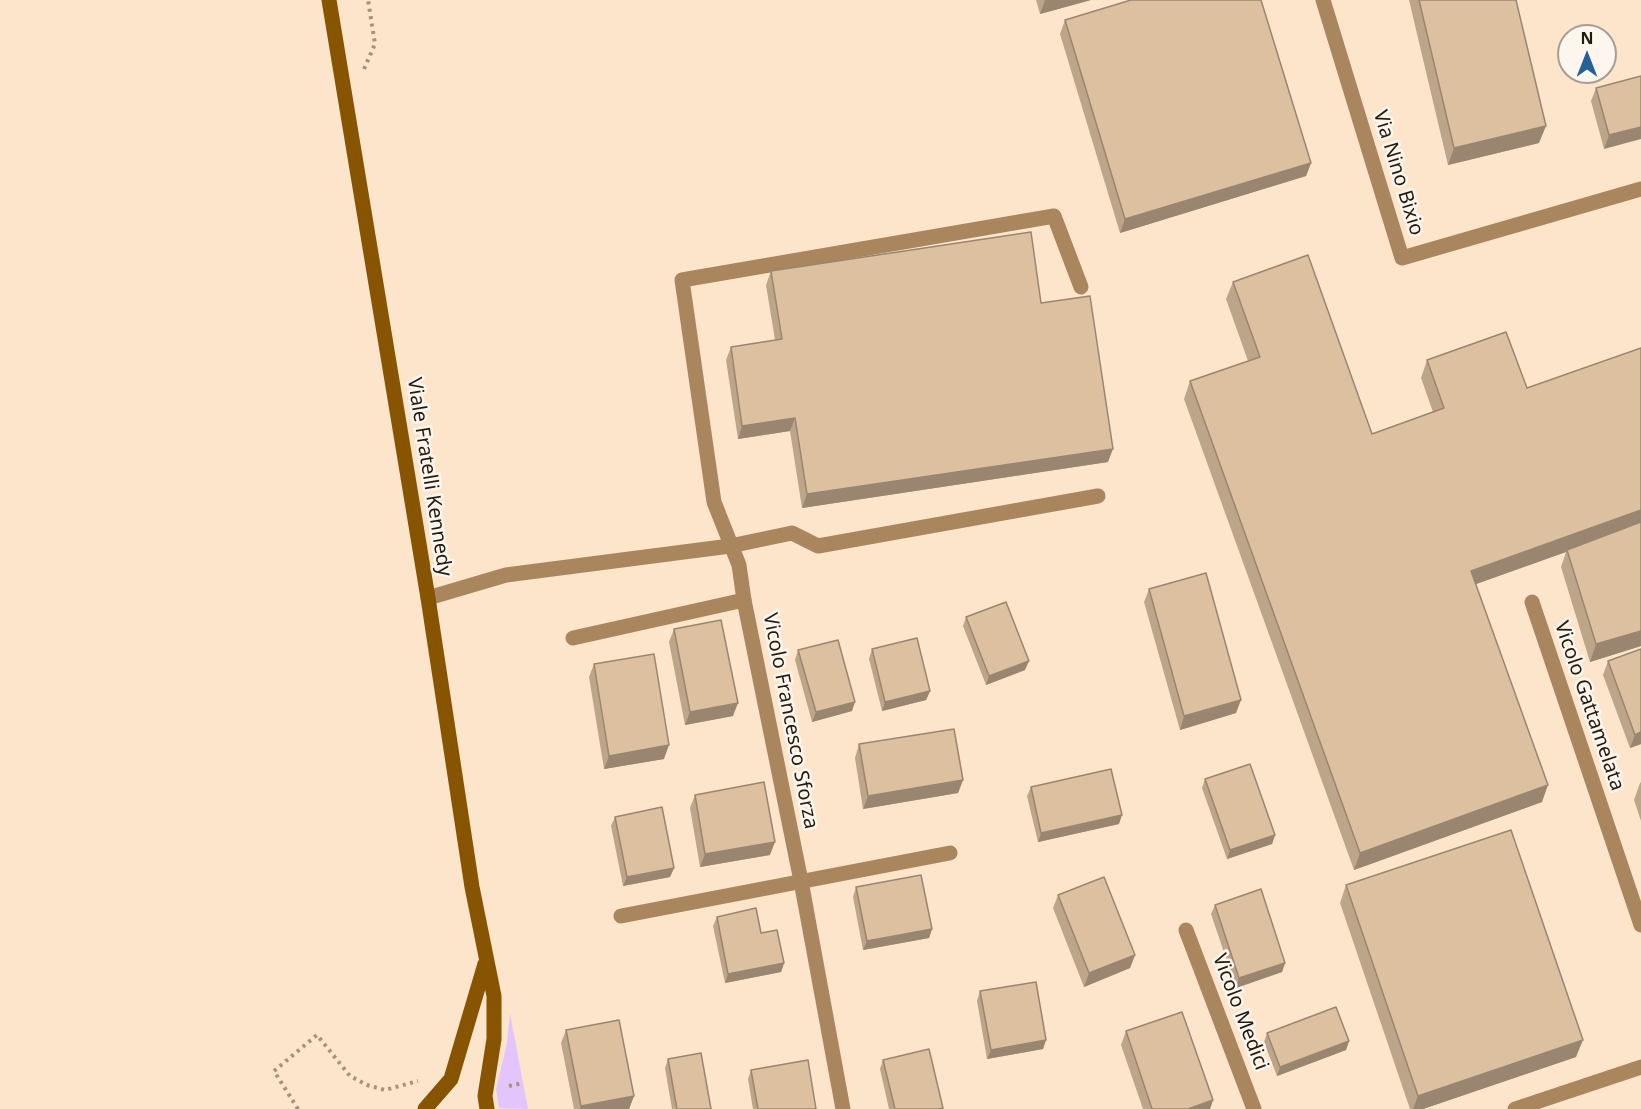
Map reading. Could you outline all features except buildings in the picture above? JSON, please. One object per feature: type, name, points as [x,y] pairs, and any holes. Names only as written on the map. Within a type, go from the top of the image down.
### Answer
[{"type":"street","name":"Viale Fratelli Kennedy","points":[[329,0],[486,961],[494,996],[494,1039],[486,1087],[487,1109]]},
{"type":"street","name":"Via Nino Bixio","points":[[1323,0],[1402,258],[1641,189]]},
{"type":"street","points":[[744,600],[739,565],[714,502],[682,280],[1054,216],[1081,287]]},
{"type":"street","points":[[428,598],[506,575],[730,546],[792,533],[818,546],[1098,496]]},
{"type":"street","name":"Vicolo Francesco Sforza","points":[[573,638],[744,600],[801,881],[843,1109]]},
{"type":"street","name":"Vicolo Gattamelata","points":[[1532,602],[1641,925]]},
{"type":"street","points":[[621,916],[950,853]]},
{"type":"street","name":"Vicolo Medici","points":[[1186,930],[1254,1109]]},
{"type":"street","name":"Viale Fratelli Kennedy","points":[[425,1109],[451,1079],[486,961]]},
{"type":"street","points":[[1515,1109],[1641,1067]]},
{"type":"path","points":[[347,108],[375,44],[368,0]]},
{"type":"path","points":[[298,1109],[274,1071],[317,1035],[350,1076],[368,1085],[385,1090],[420,1080]]},
{"type":"path","points":[[486,1087],[496,1089],[523,1083]]},
{"type":"shaded area","points":[[510,1013],[528,1109],[499,1108],[496,1089],[507,1043]]}]
